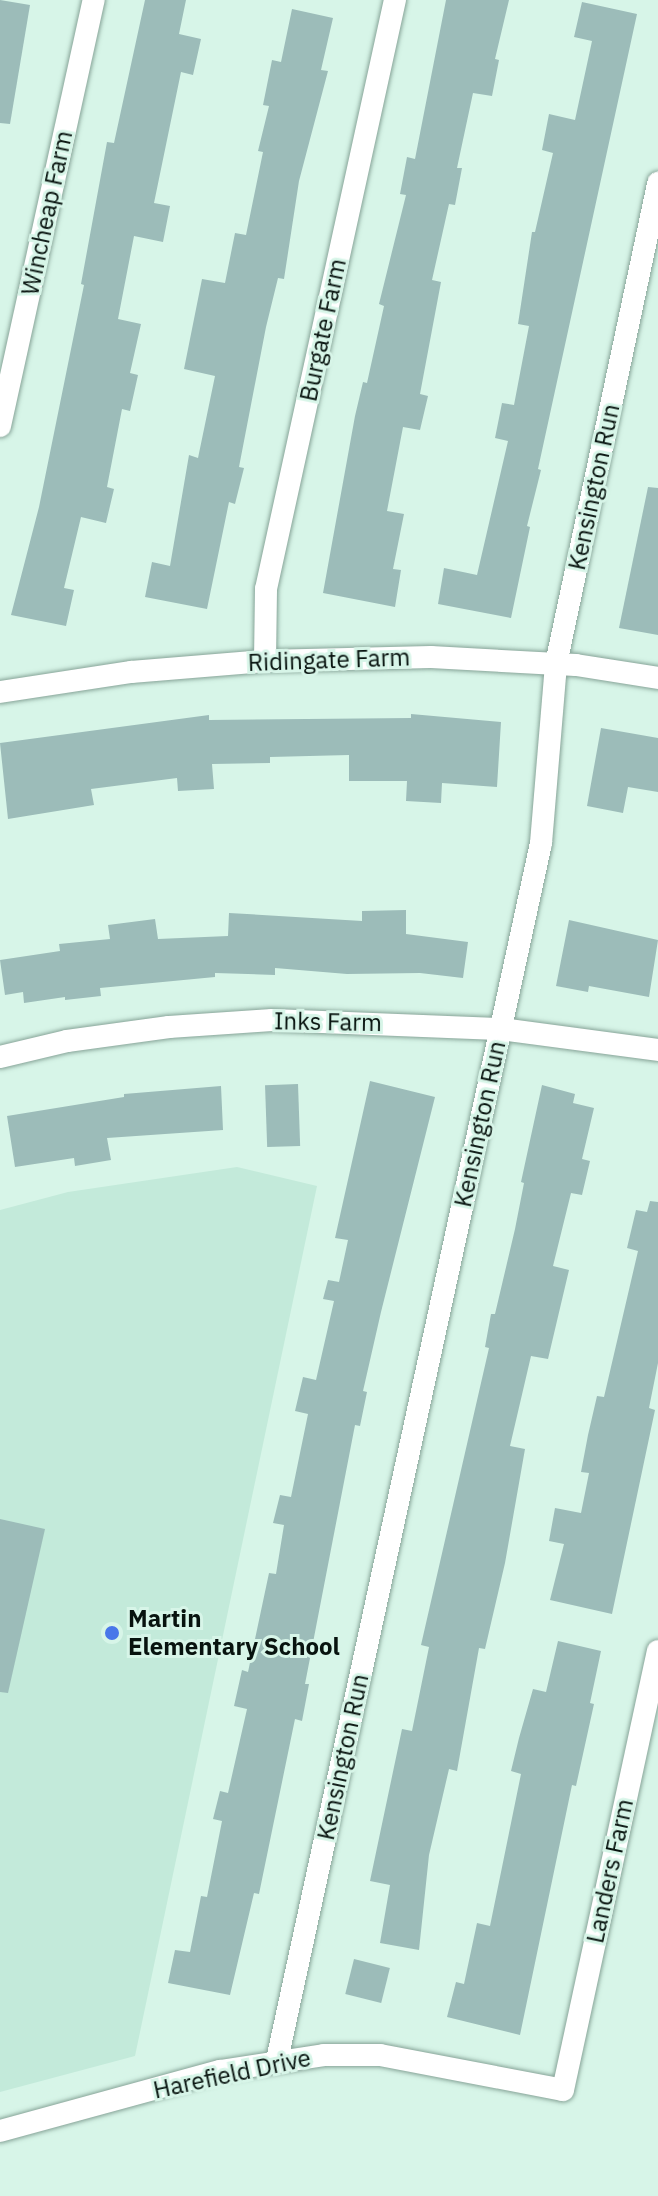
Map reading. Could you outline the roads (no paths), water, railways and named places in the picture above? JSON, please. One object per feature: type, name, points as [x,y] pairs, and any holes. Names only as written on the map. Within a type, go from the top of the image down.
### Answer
[{"type":"street","name":"Wincheap Farm","points":[[0,426],[94,0]]},
{"type":"street","name":"Burgate Farm","points":[[265,661],[266,589],[395,0]]},
{"type":"street","name":"Kensington Run","points":[[277,2060],[541,843],[556,664],[658,183]]},
{"type":"street","name":"Ridingate Farm","points":[[0,692],[131,672],[265,661],[431,657],[556,664],[658,678]]},
{"type":"street","name":"Inks Farm","points":[[0,1057],[67,1041],[169,1027],[272,1020],[501,1029],[658,1050]]},
{"type":"street","name":"Landers Farm","points":[[563,2090],[658,1651]]},
{"type":"street","name":"Harefield Drive","points":[[0,2131],[220,2071],[277,2060],[380,2055],[563,2090]]},
{"type":"place","name":"Martin Elementary School","points":[[112,1633]]}]
